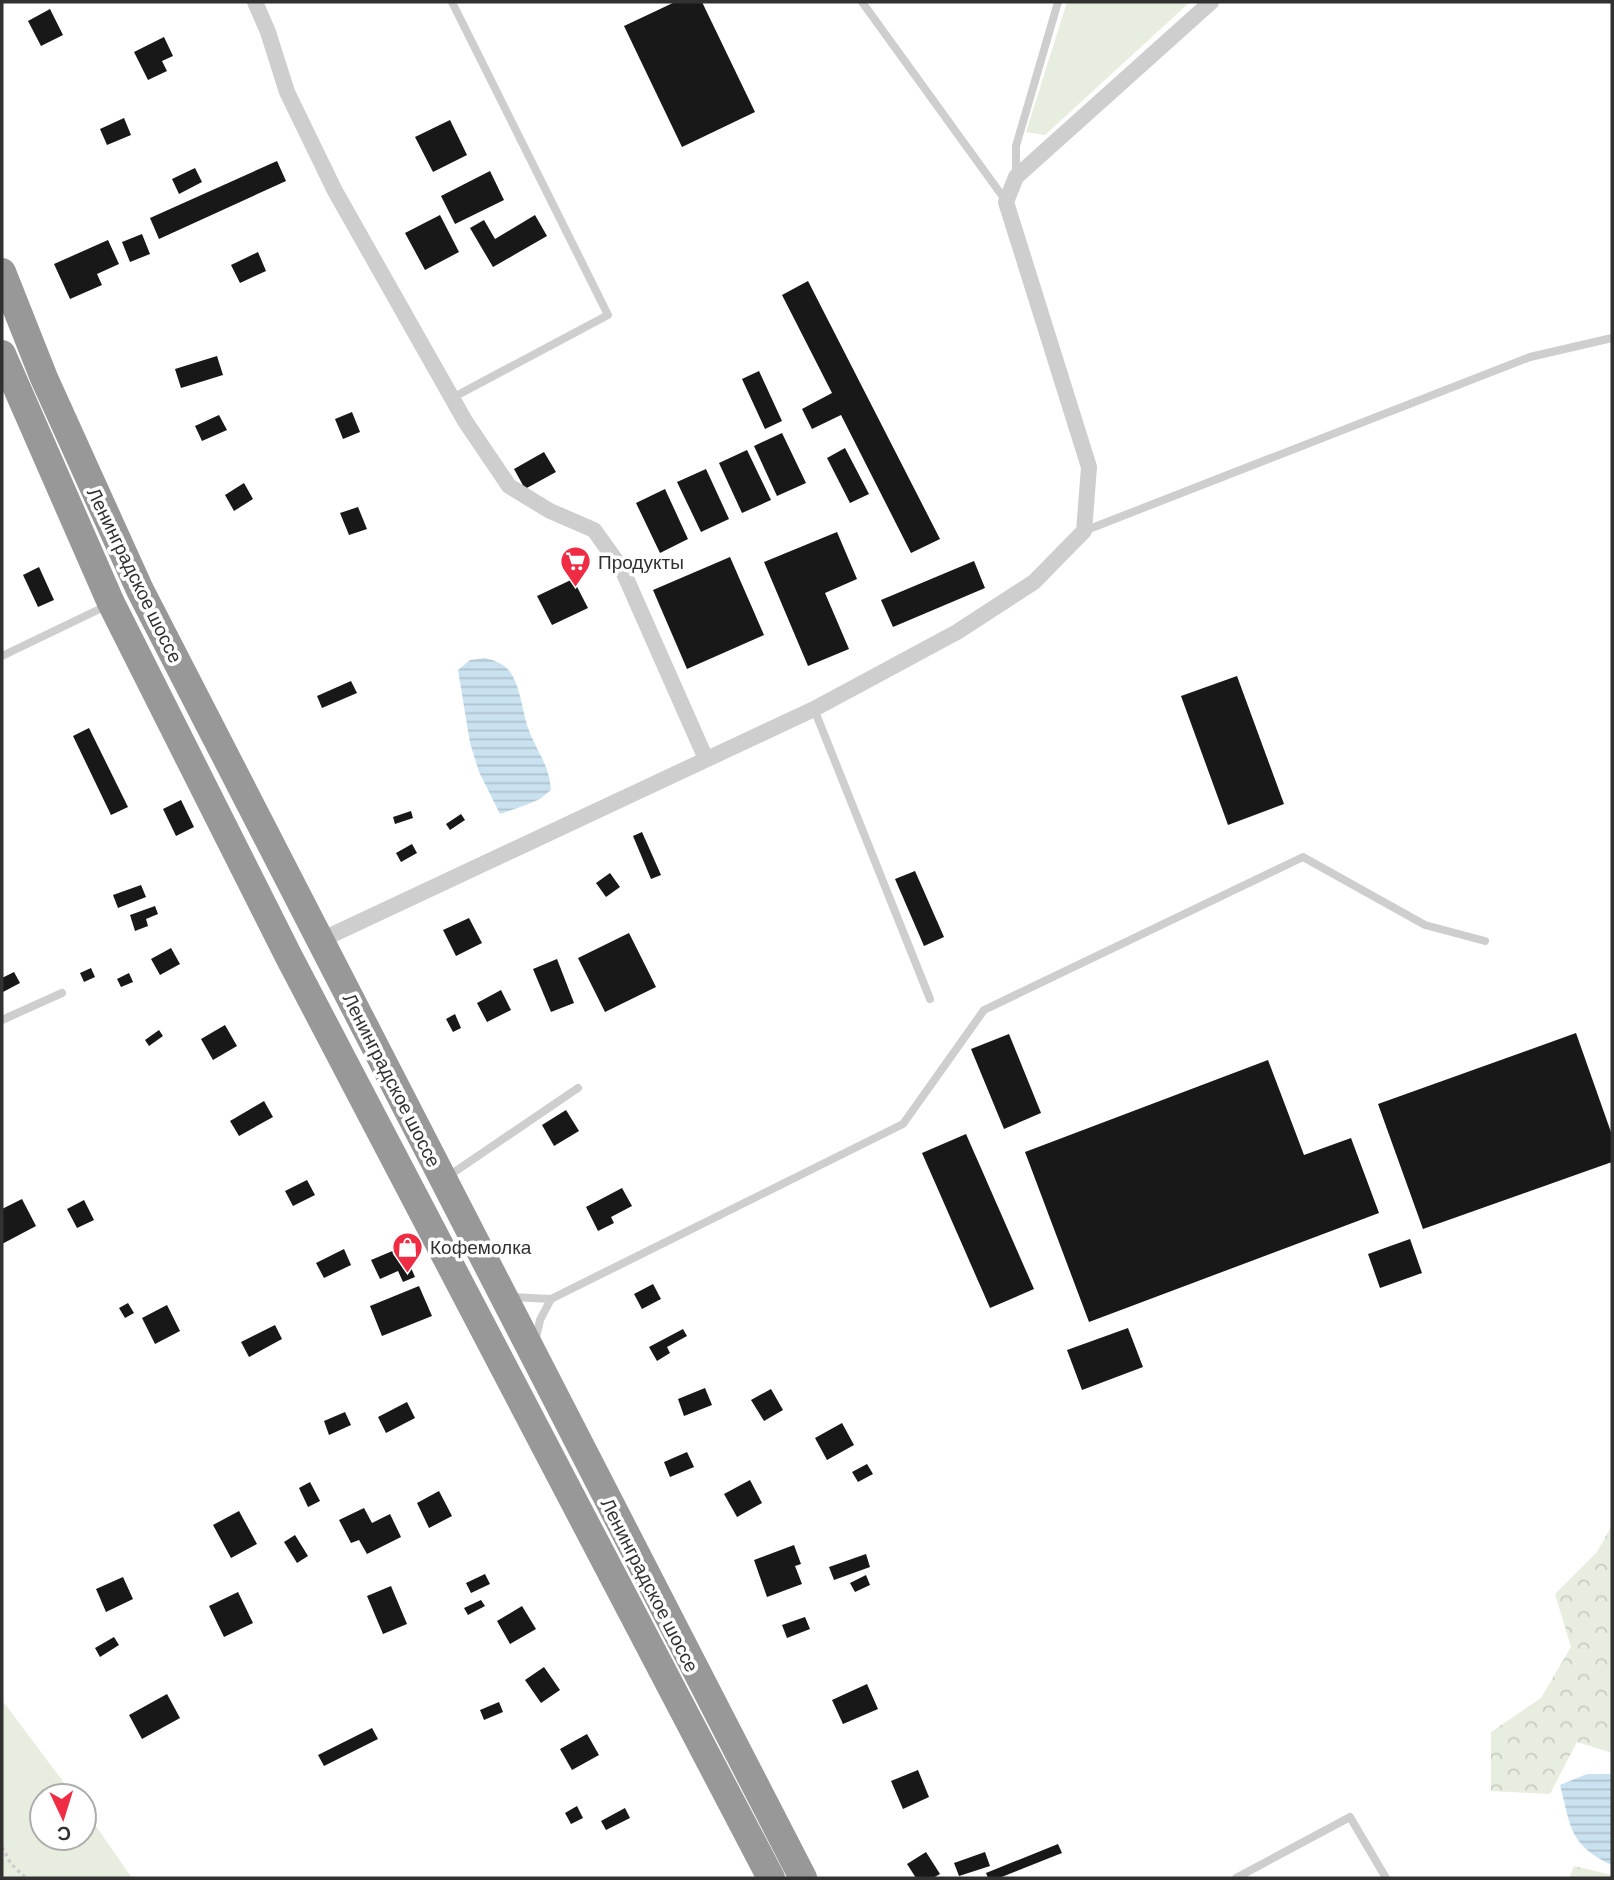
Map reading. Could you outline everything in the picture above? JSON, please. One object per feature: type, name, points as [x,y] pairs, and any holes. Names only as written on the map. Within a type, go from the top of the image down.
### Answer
[{"type":"highway","name":"Ленинградское шоссе","points":[[2,272],[44,378],[140,590],[533,1359],[803,1878]]},
{"type":"highway","name":"Ленинградское шоссе","points":[[2,354],[111,603],[295,969],[771,1878]]},
{"type":"street","points":[[255,2],[268,32],[286,92],[335,191],[452,398],[509,486],[550,511],[594,530],[622,569],[706,759]]},
{"type":"street","points":[[320,940],[814,709],[957,632],[1034,582],[1083,531],[1089,467],[1006,202],[1016,177],[1211,2]]},
{"type":"lane","points":[[452,2],[608,315],[452,398]]},
{"type":"lane","points":[[862,2],[1006,202]]},
{"type":"lane","points":[[1016,177],[1016,146],[1058,2]]},
{"type":"lane","points":[[1083,531],[1530,357],[1612,338]]},
{"type":"lane","points":[[2,656],[111,603]]},
{"type":"lane","points":[[814,709],[930,999]]},
{"type":"lane","points":[[500,1292],[514,1297],[551,1299],[903,1124],[984,1010],[1303,857],[1425,925],[1485,942]]},
{"type":"lane","points":[[2,1020],[62,993]]},
{"type":"lane","points":[[443,1180],[578,1088]]},
{"type":"lane","points":[[533,1359],[540,1320],[551,1299]]},
{"type":"lane","points":[[1236,1878],[1350,1817],[1386,1878]]},
{"type":"path","points":[[2,1847],[11,1864],[26,1878]]},
{"type":"green space","points":[[1067,2],[1190,2],[1045,135],[1026,132]]},
{"type":"green space","points":[[1612,1525],[1612,1753],[1577,1742],[1550,1794],[1491,1791],[1491,1732],[1541,1698],[1571,1647],[1555,1594],[1597,1552]]},
{"type":"green space","points":[[2,1700],[64,1782],[28,1782],[28,1852],[98,1852],[98,1829],[132,1878],[2,1878]]},
{"type":"green space","points":[[1574,1866],[1612,1875],[1612,1878],[1569,1878]]},
{"type":"water","points":[[485,658],[510,671],[520,696],[527,726],[548,774],[551,790],[540,799],[500,814],[479,772],[470,743],[458,670],[470,660]]},
{"type":"water","points":[[1587,1774],[1612,1774],[1612,1865],[1587,1850],[1570,1823],[1560,1785]]},
{"type":"building","points":[[675,2],[702,2],[755,112],[682,147],[624,26]]},
{"type":"building","points":[[50,9],[63,35],[41,46],[28,21]]},
{"type":"building","points":[[164,37],[173,56],[162,61],[167,71],[148,80],[134,52]]},
{"type":"building","points":[[124,118],[131,135],[107,145],[100,129]]},
{"type":"building","points":[[450,120],[467,155],[433,172],[415,137]]},
{"type":"building","points":[[277,161],[286,181],[159,239],[150,218]]},
{"type":"building","points":[[195,168],[202,182],[179,194],[172,179]]},
{"type":"building","points":[[490,171],[504,200],[455,224],[441,196]]},
{"type":"building","points":[[440,215],[459,252],[425,270],[405,233]]},
{"type":"building","points":[[535,215],[547,236],[493,267],[470,228],[484,220],[495,239]]},
{"type":"building","points":[[142,234],[150,254],[130,262],[122,242]]},
{"type":"building","points":[[108,240],[119,264],[97,274],[102,285],[70,299],[54,264]]},
{"type":"building","points":[[258,252],[266,271],[240,283],[231,265]]},
{"type":"building","points":[[808,281],[940,539],[911,553],[841,415],[812,429],[802,409],[832,393],[782,295]]},
{"type":"building","points":[[217,356],[223,375],[181,388],[175,369]]},
{"type":"building","points":[[759,371],[782,421],[765,429],[742,379]]},
{"type":"building","points":[[352,412],[360,432],[343,439],[335,419]]},
{"type":"building","points":[[219,415],[227,430],[202,441],[195,426]]},
{"type":"building","points":[[782,433],[806,483],[777,496],[754,446]]},
{"type":"building","points":[[845,448],[869,494],[850,503],[827,458]]},
{"type":"building","points":[[747,450],[771,500],[742,513],[719,463]]},
{"type":"building","points":[[544,452],[556,472],[525,489],[514,469]]},
{"type":"building","points":[[706,469],[729,519],[701,532],[677,482]]},
{"type":"building","points":[[244,483],[253,499],[234,511],[225,495]]},
{"type":"building","points":[[665,489],[688,539],[660,553],[636,503]]},
{"type":"building","points":[[358,507],[367,529],[349,535],[340,513]]},
{"type":"building","points":[[837,532],[857,579],[825,593],[849,649],[808,666],[764,562]]},
{"type":"building","points":[[730,557],[764,635],[687,669],[653,590]]},
{"type":"building","points":[[974,561],[985,588],[893,627],[881,600]]},
{"type":"building","points":[[39,567],[54,600],[38,607],[23,575]]},
{"type":"building","points":[[573,579],[588,608],[552,625],[537,596]]},
{"type":"building","points":[[1237,676],[1284,804],[1228,825],[1181,696]]},
{"type":"building","points":[[351,681],[357,693],[322,708],[317,696]]},
{"type":"building","points":[[89,728],[128,807],[111,815],[73,736]]},
{"type":"building","points":[[181,800],[194,827],[176,836],[163,809]]},
{"type":"building","points":[[411,811],[413,818],[395,824],[393,817]]},
{"type":"building","points":[[461,814],[465,820],[450,830],[446,824]]},
{"type":"building","points":[[642,832],[661,875],[651,879],[633,836]]},
{"type":"building","points":[[412,844],[417,853],[401,862],[396,853]]},
{"type":"building","points":[[915,871],[944,937],[924,946],[895,879]]},
{"type":"building","points":[[610,873],[620,887],[606,897],[596,883]]},
{"type":"building","points":[[141,885],[146,897],[118,908],[113,895]]},
{"type":"building","points":[[155,906],[158,914],[146,919],[148,926],[135,931],[130,915]]},
{"type":"building","points":[[469,918],[482,943],[456,956],[443,930]]},
{"type":"building","points":[[629,933],[656,987],[605,1012],[578,958]]},
{"type":"building","points":[[171,948],[180,964],[160,975],[151,959]]},
{"type":"building","points":[[557,959],[574,1003],[551,1012],[533,969]]},
{"type":"building","points":[[91,968],[95,977],[84,982],[80,973]]},
{"type":"building","points":[[14,972],[20,983],[3,992],[2,978]]},
{"type":"building","points":[[129,973],[133,982],[121,987],[117,979]]},
{"type":"building","points":[[501,990],[511,1010],[487,1022],[477,1003]]},
{"type":"building","points":[[455,1014],[461,1028],[453,1032],[446,1019]]},
{"type":"building","points":[[225,1025],[237,1046],[213,1060],[201,1039]]},
{"type":"building","points":[[159,1030],[163,1036],[149,1046],[145,1040]]},
{"type":"building","points":[[1576,1033],[1612,1135],[1612,1162],[1423,1229],[1378,1104]]},
{"type":"building","points":[[1009,1034],[1041,1113],[1004,1129],[971,1049]]},
{"type":"building","points":[[1268,1060],[1304,1155],[1351,1138],[1379,1213],[1089,1322],[1025,1152]]},
{"type":"building","points":[[264,1101],[273,1117],[239,1136],[230,1121]]},
{"type":"building","points":[[566,1110],[579,1131],[554,1146],[542,1125]]},
{"type":"building","points":[[966,1134],[1034,1289],[990,1308],[922,1153]]},
{"type":"building","points":[[307,1180],[315,1195],[293,1206],[285,1191]]},
{"type":"building","points":[[622,1188],[632,1206],[611,1217],[614,1223],[598,1231],[586,1207]]},
{"type":"building","points":[[22,1199],[36,1226],[2,1244],[2,1209]]},
{"type":"building","points":[[84,1200],[94,1220],[77,1228],[67,1209]]},
{"type":"building","points":[[1410,1239],[1422,1273],[1380,1288],[1368,1254]]},
{"type":"building","points":[[402,1247],[415,1277],[403,1282],[398,1271],[380,1279],[371,1260]]},
{"type":"building","points":[[344,1249],[351,1265],[324,1278],[316,1263]]},
{"type":"building","points":[[653,1284],[661,1299],[642,1309],[634,1294]]},
{"type":"building","points":[[419,1286],[432,1316],[382,1336],[370,1306]]},
{"type":"building","points":[[128,1303],[134,1313],[125,1318],[119,1308]]},
{"type":"building","points":[[167,1305],[180,1331],[155,1344],[142,1318]]},
{"type":"building","points":[[275,1325],[282,1339],[249,1357],[241,1342]]},
{"type":"building","points":[[1128,1328],[1143,1367],[1082,1390],[1067,1350]]},
{"type":"building","points":[[683,1329],[687,1336],[667,1347],[670,1353],[657,1361],[649,1347]]},
{"type":"building","points":[[705,1388],[712,1405],[684,1416],[678,1399]]},
{"type":"building","points":[[771,1389],[783,1410],[764,1421],[751,1400]]},
{"type":"building","points":[[407,1402],[415,1418],[386,1433],[378,1417]]},
{"type":"building","points":[[345,1412],[351,1425],[329,1435],[324,1421]]},
{"type":"building","points":[[842,1423],[854,1445],[827,1460],[815,1438]]},
{"type":"building","points":[[687,1452],[694,1467],[670,1477],[664,1462]]},
{"type":"building","points":[[867,1464],[873,1474],[858,1482],[852,1472]]},
{"type":"building","points":[[750,1480],[762,1503],[737,1517],[724,1494]]},
{"type":"building","points":[[310,1482],[320,1501],[308,1507],[299,1488]]},
{"type":"building","points":[[439,1491],[452,1516],[429,1528],[417,1503]]},
{"type":"building","points":[[364,1508],[372,1523],[390,1514],[401,1537],[367,1554],[359,1540],[351,1543],[339,1520]]},
{"type":"building","points":[[239,1511],[257,1544],[231,1558],[213,1525]]},
{"type":"building","points":[[295,1535],[308,1556],[297,1563],[284,1542]]},
{"type":"building","points":[[794,1545],[801,1564],[795,1566],[802,1584],[767,1597],[754,1560]]},
{"type":"building","points":[[866,1554],[870,1567],[834,1580],[829,1567]]},
{"type":"building","points":[[485,1574],[490,1584],[471,1593],[466,1583]]},
{"type":"building","points":[[866,1575],[870,1585],[855,1592],[850,1583]]},
{"type":"building","points":[[123,1577],[133,1599],[106,1612],[96,1589]]},
{"type":"building","points":[[391,1586],[407,1624],[383,1634],[367,1596]]},
{"type":"building","points":[[238,1592],[253,1623],[224,1637],[209,1606]]},
{"type":"building","points":[[481,1600],[485,1606],[468,1615],[464,1608]]},
{"type":"building","points":[[522,1606],[536,1629],[510,1644],[497,1621]]},
{"type":"building","points":[[805,1617],[810,1629],[787,1638],[782,1625]]},
{"type":"building","points":[[114,1637],[119,1645],[100,1657],[95,1648]]},
{"type":"building","points":[[544,1667],[560,1690],[541,1703],[525,1680]]},
{"type":"building","points":[[867,1684],[878,1709],[843,1724],[832,1700]]},
{"type":"building","points":[[167,1694],[180,1718],[142,1739],[129,1715]]},
{"type":"building","points":[[499,1702],[503,1712],[484,1720],[480,1710]]},
{"type":"building","points":[[372,1728],[378,1739],[324,1766],[318,1755]]},
{"type":"building","points":[[587,1734],[599,1755],[572,1770],[560,1749]]},
{"type":"building","points":[[918,1770],[929,1797],[903,1809],[891,1781]]},
{"type":"building","points":[[577,1806],[583,1818],[571,1824],[565,1813]]},
{"type":"building","points":[[625,1808],[630,1818],[606,1830],[601,1821]]},
{"type":"building","points":[[1058,1844],[1062,1853],[999,1878],[988,1878],[986,1873]]},
{"type":"building","points":[[926,1852],[940,1874],[933,1878],[916,1878],[907,1864]]},
{"type":"building","points":[[985,1852],[990,1866],[959,1876],[954,1863]]},
{"type":"place","name":"Продукты","points":[[575,589]]},
{"type":"place","name":"Кофемолка","points":[[407,1274]]}]
